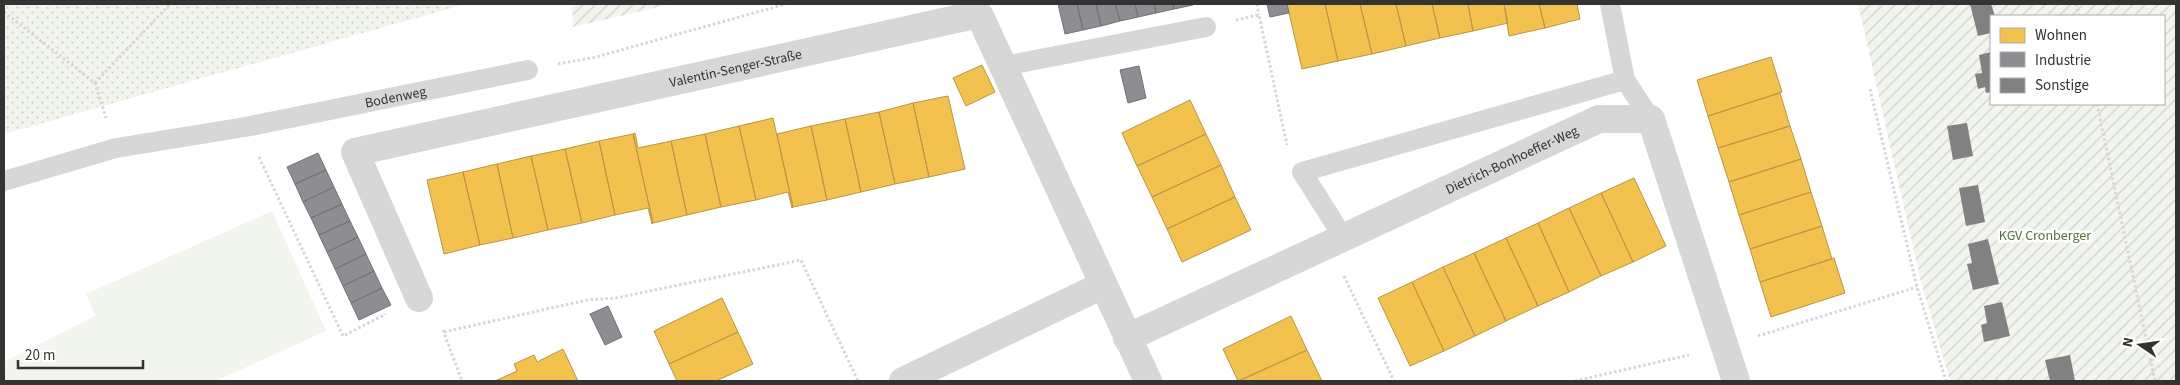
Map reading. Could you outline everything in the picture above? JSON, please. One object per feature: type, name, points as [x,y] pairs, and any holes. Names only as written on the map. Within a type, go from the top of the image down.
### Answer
[{"type":"street","name":"Valentin-Senger-Straße","points":[[419,298],[355,152],[979,14],[1148,381]]},
{"type":"street","name":"Dietrich-Bonhoeffer-Weg","points":[[1127,338],[1599,119],[1651,119]]},
{"type":"street","points":[[1651,119],[1736,381]]},
{"type":"street","points":[[903,381],[1103,285]]},
{"type":"lane","points":[[1610,4],[1625,80],[1651,119]]},
{"type":"lane","points":[[1004,66],[1206,27]]},
{"type":"lane","name":"Bodenweg","points":[[4,181],[116,148],[245,127],[528,70]]},
{"type":"lane","points":[[1336,240],[1302,172],[1625,80]]},
{"type":"path","points":[[95,83],[170,4]]},
{"type":"path","points":[[528,70],[596,57],[786,4]]},
{"type":"path","points":[[1257,4],[1288,148],[1302,172]]},
{"type":"path","points":[[4,12],[95,83],[116,148]]},
{"type":"path","points":[[1206,27],[1260,15]]},
{"type":"path","points":[[1870,89],[1917,287],[1946,381]]},
{"type":"path","points":[[2097,105],[2155,381]]},
{"type":"path","points":[[245,127],[343,336],[426,295],[444,332],[462,381]]},
{"type":"path","points":[[1336,240],[1394,381]]},
{"type":"path","points":[[444,332],[587,300],[616,298],[800,260],[858,381]]},
{"type":"green space","points":[[4,4],[466,4],[4,134]]},
{"type":"green space","points":[[572,4],[672,4],[573,27]]},
{"type":"green space","name":"KGV Cronberger","points":[[1858,4],[2176,4],[2176,381],[1950,381],[1920,278]]},
{"type":"green space","points":[[272,211],[326,331],[216,381],[4,381],[4,362],[95,316],[86,294]]},
{"type":"building: Wohnen","points":[[1287,4],[1325,4],[1338,61],[1302,69]]},
{"type":"building: Wohnen","points":[[1325,4],[1360,4],[1372,54],[1338,61]]},
{"type":"building: Wohnen","points":[[1360,4],[1396,4],[1406,46],[1372,54]]},
{"type":"building: Wohnen","points":[[1396,4],[1432,4],[1440,38],[1406,46]]},
{"type":"building: Wohnen","points":[[1432,4],[1468,4],[1473,31],[1440,38]]},
{"type":"building: Wohnen","points":[[1468,4],[1504,4],[1508,23],[1473,31]]},
{"type":"building: Wohnen","points":[[1504,4],[1539,4],[1545,28],[1509,36]]},
{"type":"building: Wohnen","points":[[1539,4],[1577,4],[1580,19],[1545,28]]},
{"type":"building: Wohnen","points":[[1771,57],[1782,92],[1708,116],[1697,80]]},
{"type":"building: Wohnen","points":[[982,65],[995,92],[966,106],[953,78]]},
{"type":"building: Wohnen","points":[[1780,93],[1790,126],[1718,148],[1708,116]]},
{"type":"building: Wohnen","points":[[948,96],[965,169],[929,177],[913,103]]},
{"type":"building: Wohnen","points":[[1190,100],[1206,134],[1137,166],[1122,133]]},
{"type":"building: Wohnen","points":[[913,103],[929,177],[895,184],[879,112]]},
{"type":"building: Wohnen","points":[[879,112],[895,184],[861,192],[845,119]]},
{"type":"building: Wohnen","points":[[773,118],[792,208],[788,192],[756,200],[739,126]]},
{"type":"building: Wohnen","points":[[845,119],[861,192],[827,200],[811,126]]},
{"type":"building: Wohnen","points":[[739,126],[756,200],[721,207],[705,134]]},
{"type":"building: Wohnen","points":[[811,126],[827,200],[793,207],[777,134]]},
{"type":"building: Wohnen","points":[[1790,126],[1801,159],[1729,182],[1718,148]]},
{"type":"building: Wohnen","points":[[635,133],[638,148],[671,141],[687,215],[653,223],[633,134]]},
{"type":"building: Wohnen","points":[[633,134],[652,224],[648,208],[615,215],[599,141]]},
{"type":"building: Wohnen","points":[[705,134],[721,207],[687,215],[671,141]]},
{"type":"building: Wohnen","points":[[1206,134],[1221,165],[1152,197],[1137,166]]},
{"type":"building: Wohnen","points":[[599,141],[615,215],[582,223],[565,149]]},
{"type":"building: Wohnen","points":[[565,149],[582,223],[548,230],[531,156]]},
{"type":"building: Wohnen","points":[[531,156],[548,230],[513,238],[497,164]]},
{"type":"building: Wohnen","points":[[1801,159],[1811,192],[1739,215],[1729,182]]},
{"type":"building: Wohnen","points":[[497,164],[513,238],[480,245],[463,172]]},
{"type":"building: Wohnen","points":[[1221,165],[1235,197],[1167,229],[1152,197]]},
{"type":"building: Wohnen","points":[[463,172],[480,245],[444,254],[427,180]]},
{"type":"building: Wohnen","points":[[1634,178],[1666,246],[1633,262],[1601,193]]},
{"type":"building: Wohnen","points":[[1811,192],[1822,226],[1750,249],[1739,215]]},
{"type":"building: Wohnen","points":[[1601,193],[1633,262],[1601,276],[1569,208]]},
{"type":"building: Wohnen","points":[[1235,197],[1251,230],[1182,262],[1167,229]]},
{"type":"building: Wohnen","points":[[1569,208],[1601,276],[1569,292],[1538,223]]},
{"type":"building: Wohnen","points":[[1538,223],[1569,292],[1538,306],[1506,238]]},
{"type":"building: Wohnen","points":[[1822,226],[1832,259],[1760,282],[1750,249]]},
{"type":"building: Wohnen","points":[[1506,238],[1538,306],[1506,321],[1474,253]]},
{"type":"building: Wohnen","points":[[1474,253],[1506,321],[1475,336],[1443,267]]},
{"type":"building: Wohnen","points":[[1834,258],[1845,293],[1771,317],[1760,282]]},
{"type":"building: Wohnen","points":[[1443,267],[1475,336],[1444,351],[1412,282]]},
{"type":"building: Wohnen","points":[[1412,282],[1444,351],[1410,366],[1378,298]]},
{"type":"building: Wohnen","points":[[722,298],[738,332],[669,364],[654,331]]},
{"type":"building: Wohnen","points":[[1291,316],[1307,350],[1238,381],[1223,349]]},
{"type":"building: Wohnen","points":[[738,332],[753,364],[716,381],[677,381],[669,364]]},
{"type":"building: Wohnen","points":[[563,349],[578,381],[495,381],[517,371],[514,364],[534,355],[537,362]]},
{"type":"building: Wohnen","points":[[1307,350],[1322,381],[1239,381]]},
{"type":"building: Industrie","points":[[1058,4],[1077,4],[1083,30],[1065,34]]},
{"type":"building: Industrie","points":[[1077,4],[1096,4],[1101,26],[1083,30]]},
{"type":"building: Industrie","points":[[1096,4],[1115,4],[1120,21],[1101,26]]},
{"type":"building: Industrie","points":[[1115,4],[1135,4],[1138,17],[1120,21]]},
{"type":"building: Industrie","points":[[1135,4],[1154,4],[1156,13],[1138,17]]},
{"type":"building: Industrie","points":[[1154,4],[1173,4],[1174,9],[1156,13]]},
{"type":"building: Industrie","points":[[1173,4],[1192,4],[1193,5],[1174,9]]},
{"type":"building: Industrie","points":[[1267,4],[1287,4],[1289,13],[1270,17]]},
{"type":"building: Industrie","points":[[1139,66],[1146,98],[1128,103],[1120,70]]},
{"type":"building: Industrie","points":[[318,153],[326,170],[295,184],[287,167]]},
{"type":"building: Industrie","points":[[326,170],[334,187],[303,202],[295,184]]},
{"type":"building: Industrie","points":[[334,187],[342,204],[311,218],[303,202]]},
{"type":"building: Industrie","points":[[342,204],[350,221],[319,235],[311,218]]},
{"type":"building: Industrie","points":[[350,221],[358,237],[327,252],[319,235]]},
{"type":"building: Industrie","points":[[358,237],[366,254],[335,269],[327,252]]},
{"type":"building: Industrie","points":[[366,254],[374,271],[343,286],[335,269]]},
{"type":"building: Industrie","points":[[374,271],[382,288],[351,303],[343,286]]},
{"type":"building: Industrie","points":[[382,288],[391,305],[359,320],[351,303]]},
{"type":"building: Industrie","points":[[608,306],[622,337],[605,345],[590,314]]},
{"type":"building: Sonstige","points":[[1970,4],[1991,4],[1995,15],[1990,15],[1990,33],[1978,36]]},
{"type":"building: Sonstige","points":[[1990,52],[1990,92],[1986,93],[1985,87],[1978,89],[1975,74],[1982,73],[1979,55]]},
{"type":"building: Sonstige","points":[[1967,123],[1973,156],[1953,160],[1947,126]]},
{"type":"building: Sonstige","points":[[1978,185],[1985,222],[1966,226],[1959,188]]},
{"type":"building: Sonstige","points":[[1988,239],[1999,284],[1973,290],[1967,264],[1972,263],[1968,244]]},
{"type":"building: Sonstige","points":[[2002,302],[2010,336],[1984,342],[1981,325],[1987,323],[1984,306]]},
{"type":"building: Sonstige","points":[[2070,355],[2075,381],[2050,381],[2045,360]]}]
